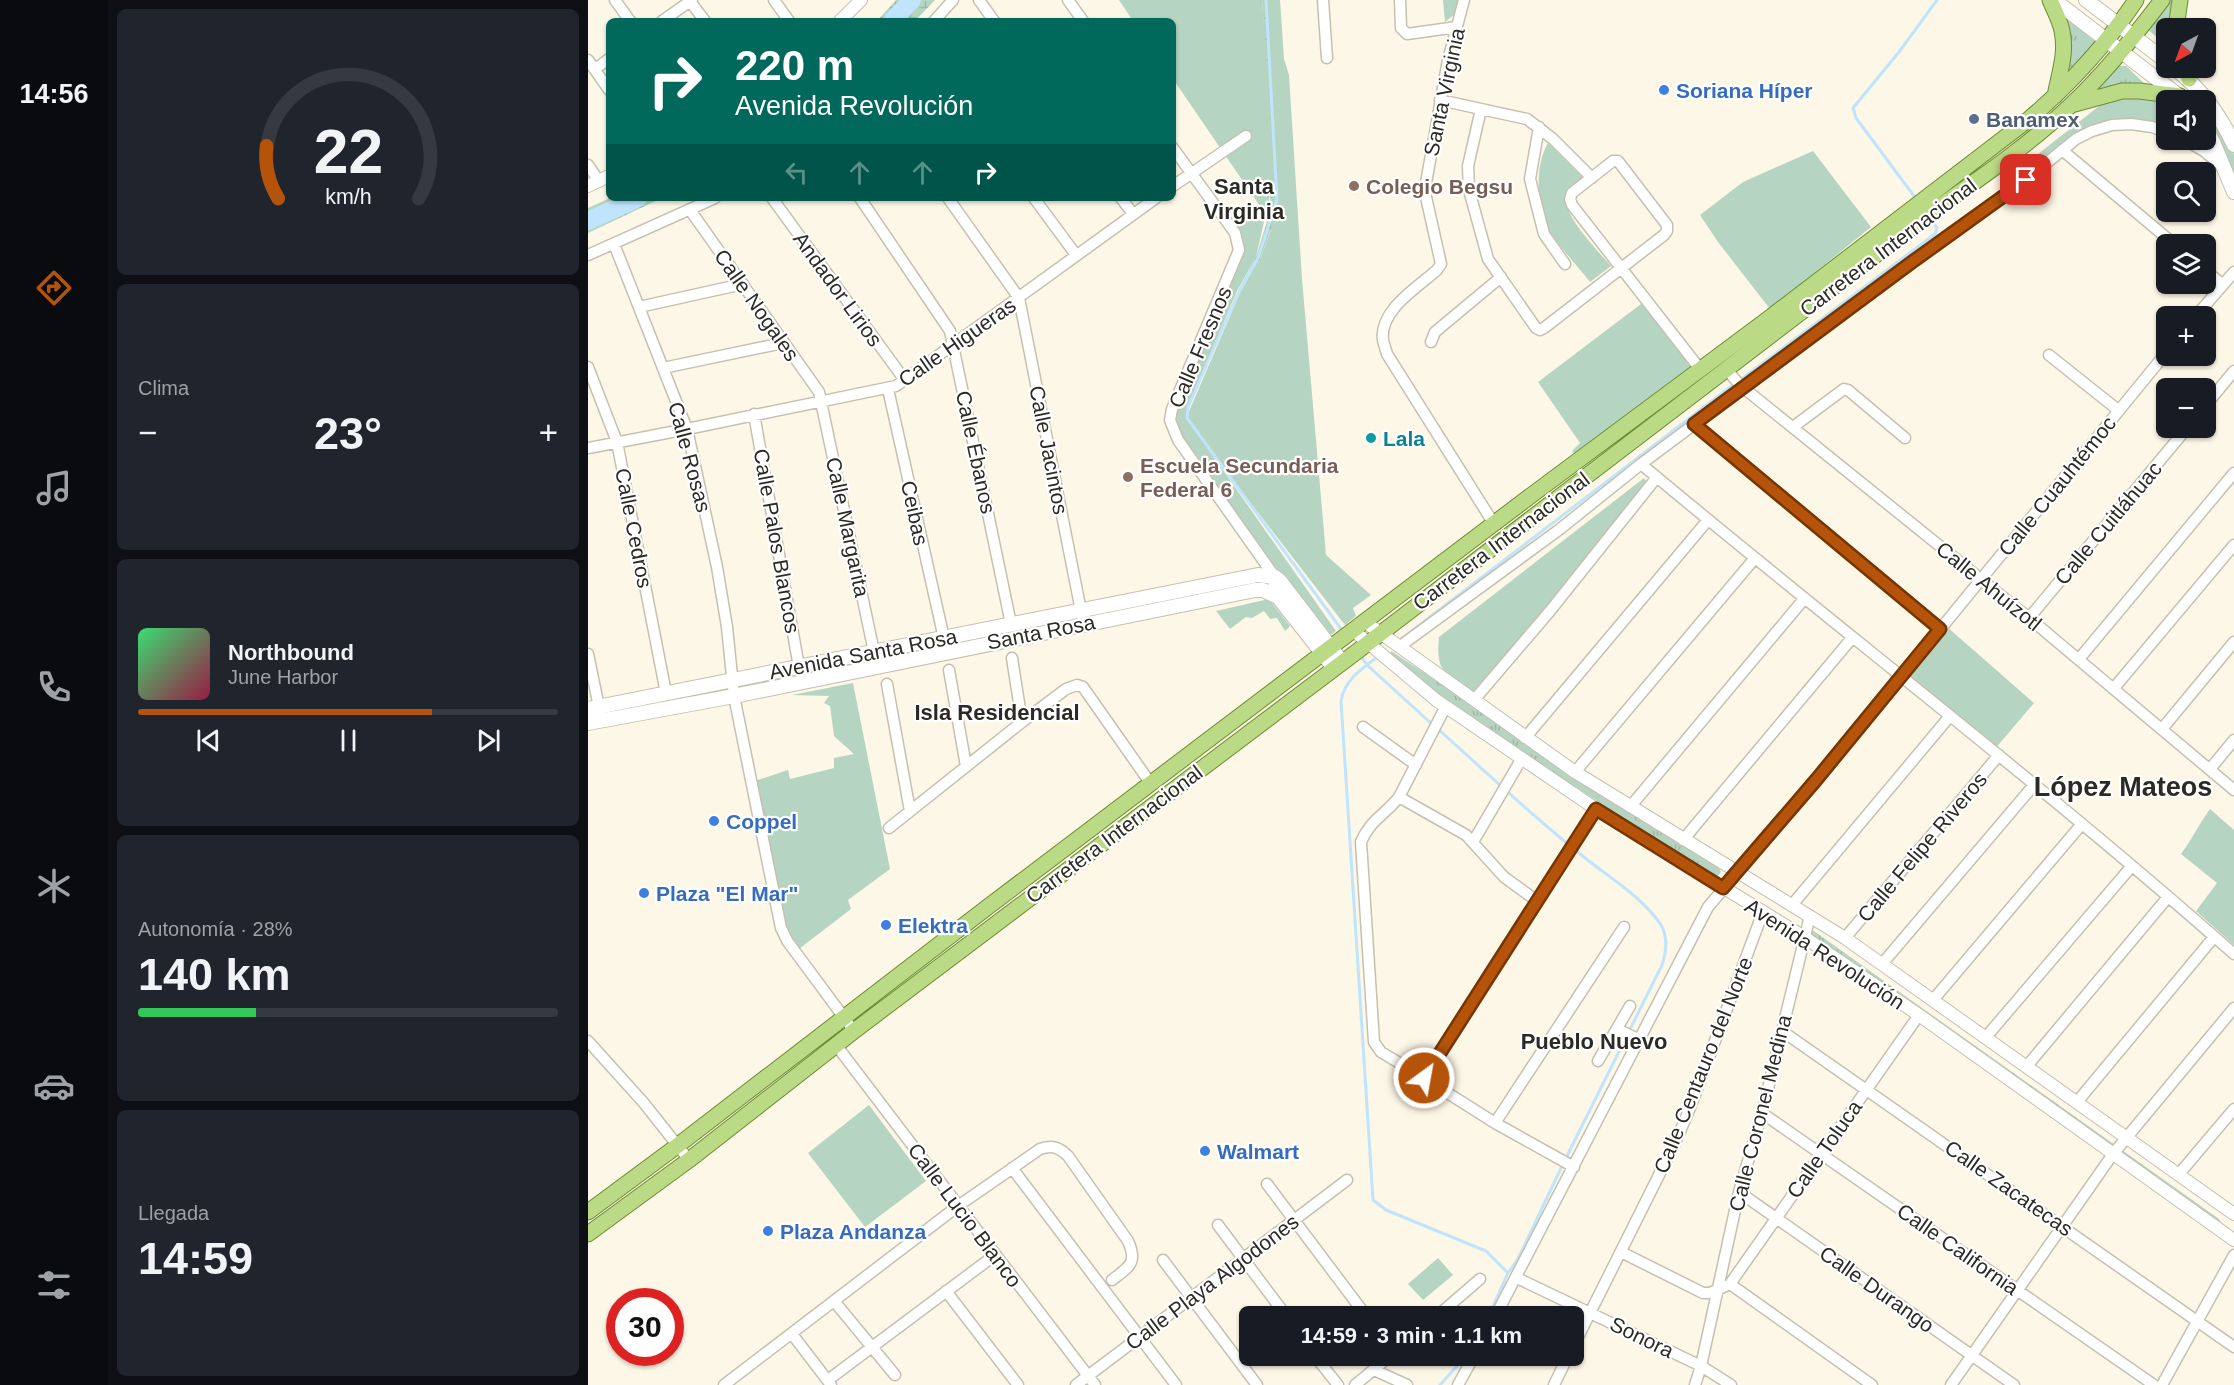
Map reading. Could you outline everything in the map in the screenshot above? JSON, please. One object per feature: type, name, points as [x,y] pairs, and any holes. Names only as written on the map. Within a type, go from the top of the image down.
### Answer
[{"type":"main road","points":[[2052,0],[2172,90]]},
{"type":"main road","points":[[2052,0],[2064,41],[2055,96]]},
{"type":"main road","points":[[2086,0],[2156,54]]},
{"type":"main road","name":"Carretera Internacional","points":[[588,1234],[690,1160],[854,1030],[1085,855],[1729,373],[1919,222],[1932,203],[1997,144],[2055,96],[2108,40],[2136,0]]},
{"type":"main road","name":"Carretera Internacional","points":[[588,1212],[1910,209],[1932,203],[2007,158],[2071,105],[2134,37],[2162,0]]},
{"type":"main road","points":[[2177,18],[2180,0]]},
{"type":"main road","points":[[2191,78],[2217,112],[2234,145]]},
{"type":"main road","points":[[2071,105],[2122,92],[2139,91],[2156,94]]},
{"type":"main road","points":[[1997,144],[2007,158]]},
{"type":"main road","points":[[2215,150],[2234,192]]},
{"type":"main road","name":"Avenida Santa Rosa","points":[[594,715],[666,693],[1011,624],[1082,617],[1258,575],[1275,577]]},
{"type":"main road","points":[[1275,577],[1344,638],[1351,655]]},
{"type":"main road","name":"Santa Rosa","points":[[594,715],[734,696],[946,651],[1082,617],[1254,590],[1272,593]]},
{"type":"main road","points":[[1272,593],[1344,638]]},
{"type":"main road","points":[[1075,841],[1085,855]]},
{"type":"main road","points":[[989,906],[989,929]]},
{"type":"street","points":[[615,0],[628,18]]},
{"type":"street","points":[[666,18],[690,0],[703,18]]},
{"type":"street","points":[[774,0],[787,18]]},
{"type":"street","points":[[843,18],[861,0]]},
{"type":"street","points":[[937,18],[953,0]]},
{"type":"street","points":[[979,0],[992,18]]},
{"type":"street","points":[[1068,0],[1081,18]]},
{"type":"street","points":[[1323,0],[1327,58]]},
{"type":"street","points":[[1400,0],[1401,28],[1407,34],[1457,27]]},
{"type":"street","name":"Santa Virginia","points":[[1464,0],[1440,100],[1428,164],[1426,197],[1441,264],[1394,308],[1384,326],[1383,339],[1387,354],[1494,524]]},
{"type":"street","points":[[606,60],[591,64],[606,86]]},
{"type":"street","points":[[1440,100],[1527,119],[1539,127],[1592,178]]},
{"type":"street","points":[[1481,109],[1467,179],[1483,246],[1488,259],[1536,328],[1540,330],[1620,267],[1664,235],[1667,231],[1667,225],[1618,161],[1613,161],[1572,193],[1570,199],[1572,205],[1620,267],[1700,369]]},
{"type":"street","points":[[1400,647],[1560,529],[1742,386],[2026,180],[2076,139],[2112,125],[2131,124],[2156,128]]},
{"type":"street","points":[[1539,127],[1530,179],[1544,234],[1565,264]]},
{"type":"street","points":[[1176,184],[1246,136]]},
{"type":"street","points":[[2062,150],[2162,234]]},
{"type":"street","points":[[2202,150],[2223,167]]},
{"type":"street","points":[[1176,152],[1191,173]]},
{"type":"street","points":[[588,165],[599,181]]},
{"type":"street","name":"Calle Fresnos","points":[[1191,173],[1235,232],[1239,250],[1172,409],[1170,420],[1178,440],[1275,577]]},
{"type":"street","points":[[588,255],[709,201]]},
{"type":"street","name":"Andador Lirios","points":[[774,201],[904,379]]},
{"type":"street","name":"Calle Ébanos","points":[[862,201],[950,332],[1011,624]]},
{"type":"street","points":[[950,201],[1016,294]]},
{"type":"street","points":[[1036,201],[1076,255]]},
{"type":"street","points":[[1123,201],[1133,214]]},
{"type":"street","name":"Calle Higueras","points":[[588,448],[888,389],[954,346],[1016,294],[1152,201]]},
{"type":"street","name":"Calle Nogales","points":[[690,210],[819,392],[822,401]]},
{"type":"street","name":"Calle Rosas","points":[[614,244],[687,429],[717,567],[733,680]]},
{"type":"street","points":[[2204,306],[2234,272]]},
{"type":"street","points":[[1431,342],[1435,332],[1501,277]]},
{"type":"street","points":[[2216,279],[2222,284]]},
{"type":"street","points":[[639,306],[742,284]]},
{"type":"street","name":"Calle Jacintos","points":[[1016,294],[1082,617]]},
{"type":"street","points":[[663,368],[783,343]]},
{"type":"street","points":[[2049,355],[2118,411]]},
{"type":"street","name":"Calle Cuauhtémoc","points":[[1501,1306],[1517,1278],[1567,1163],[1640,1040],[1708,907],[1982,579],[2156,364]]},
{"type":"street","name":"Calle Cedros","points":[[588,367],[617,442],[666,693]]},
{"type":"street","points":[[2216,393],[2234,371]]},
{"type":"street","name":"Calle Ahuízotl","points":[[1729,373],[1742,386],[2030,618],[2234,790]]},
{"type":"street","name":"Ceibas","points":[[888,389],[946,651]]},
{"type":"street","points":[[1793,427],[1844,389],[1905,438]]},
{"type":"street","name":"Calle Margarita","points":[[822,401],[874,652]]},
{"type":"street","name":"Calle Palos Blancos","points":[[754,414],[800,667]]},
{"type":"street","points":[[1694,424],[1940,629]]},
{"type":"street","name":"Calle Cuitláhuac","points":[[2030,618],[2179,438]]},
{"type":"street","points":[[1641,464],[1999,756],[2234,954]]},
{"type":"street","points":[[2079,659],[2234,473]]},
{"type":"street","points":[[1474,700],[1550,611],[1657,477]]},
{"type":"street","points":[[1525,738],[1708,520]]},
{"type":"street","points":[[2114,688],[2234,546]]},
{"type":"street","points":[[1575,772],[1755,558]]},
{"type":"street","points":[[1272,593],[1275,577]]},
{"type":"street","points":[[1630,807],[1804,599]]},
{"type":"street","name":"Avenida Revolución","points":[[2233,1211],[1845,938],[1575,772],[1380,633],[1344,638],[1351,655],[1426,693],[1596,809],[1804,937],[1919,1015],[2234,1240]]},
{"type":"street","points":[[1683,840],[1852,638]]},
{"type":"street","points":[[2162,729],[2234,642]]},
{"type":"street","points":[[588,654],[594,715]]},
{"type":"street","points":[[1012,658],[1022,722]]},
{"type":"street","points":[[949,670],[966,766]]},
{"type":"street","points":[[733,680],[734,696],[783,935],[854,1030]]},
{"type":"street","points":[[887,684],[910,811]]},
{"type":"street","points":[[889,828],[1022,722],[1066,689],[1077,685],[1083,687],[1151,784]]},
{"type":"street","points":[[1446,706],[1400,797],[1371,823],[1361,842],[1374,1042],[1376,1048],[1495,1123],[1567,1163]]},
{"type":"street","points":[[1792,905],[1950,716]]},
{"type":"street","points":[[1363,727],[1416,765]]},
{"type":"street","points":[[2210,769],[2234,740]]},
{"type":"street","name":"Calle Felipe Riveros","points":[[1845,938],[1999,756]]},
{"type":"street","points":[[1473,842],[1522,758]]},
{"type":"street","points":[[1882,964],[2034,785]]},
{"type":"street","points":[[1400,797],[1457,829],[1473,842],[1504,877],[1537,901]]},
{"type":"street","points":[[1424,1078],[1596,809]]},
{"type":"street","points":[[1933,1000],[2081,825]]},
{"type":"street","points":[[1986,1037],[2131,867]]},
{"type":"street","points":[[2027,1065],[2168,897]]},
{"type":"street","name":"Calle Centauro del Norte","points":[[1584,1324],[1622,1252],[1690,1108],[1762,912]]},
{"type":"street","name":"Calle Coronel Medina","points":[[1695,1385],[1739,1192],[1762,1113],[1810,916]]},
{"type":"street","points":[[1495,1123],[1624,927]]},
{"type":"street","points":[[2077,1102],[2214,936]]},
{"type":"street","points":[[1598,1061],[1630,1006]]},
{"type":"street","points":[[1951,1385],[2113,1154],[2234,1008]]},
{"type":"street","name":"Calle Toluca","points":[[1730,1284],[1919,1015]]},
{"type":"street","points":[[1617,1029],[1640,1040]]},
{"type":"street","name":"Calle Zacatecas","points":[[1782,1031],[2234,1347]]},
{"type":"street","points":[[588,1041],[643,1102],[690,1160]]},
{"type":"street","name":"Calle Lucio Blanco","points":[[836,1045],[1092,1380]]},
{"type":"street","points":[[2179,1174],[2234,1109]]},
{"type":"street","name":"Calle California","points":[[1762,1113],[2154,1385]]},
{"type":"street","points":[[724,1385],[958,1206],[1040,1149],[1048,1146],[1062,1150],[1068,1156],[1116,1223],[1132,1252],[1132,1262],[1127,1269],[1112,1280]]},
{"type":"street","points":[[1012,1168],[1176,1385]]},
{"type":"street","name":"Calle Playa Algodones","points":[[1076,1385],[1092,1380],[1139,1336],[1347,1180]]},
{"type":"street","points":[[1267,1184],[1359,1306]]},
{"type":"street","name":"Calle Durango","points":[[1739,1192],[2014,1385]]},
{"type":"street","points":[[1218,1225],[1279,1306]]},
{"type":"street","points":[[1622,1252],[1703,1293],[1710,1293],[1730,1284],[1872,1385]]},
{"type":"street","points":[[792,1334],[830,1382],[872,1347],[995,1255]]},
{"type":"street","points":[[2162,1385],[2234,1255]]},
{"type":"street","points":[[1163,1260],[1257,1385]]},
{"type":"street","name":"Sonora","points":[[1517,1278],[1701,1366],[1731,1385]]},
{"type":"street","points":[[1449,1306],[1480,1279]]},
{"type":"street","points":[[946,1291],[1018,1385]]},
{"type":"street","points":[[834,1301],[895,1375]]},
{"type":"street","points":[[1323,1366],[1338,1385]]},
{"type":"street","points":[[1355,1385],[1379,1366]]},
{"type":"street","points":[[1458,1385],[1468,1366]]},
{"type":"street","points":[[1554,1385],[1563,1366]]},
{"type":"street","points":[[1374,1370],[1407,1385]]},
{"type":"green space","points":[[896,0],[935,0],[918,18],[880,18]]},
{"type":"green space","points":[[1119,0],[1262,0],[1268,77],[1266,0],[1280,0],[1284,59],[1289,75],[1302,279],[1326,555],[1371,595],[1353,608],[1356,616],[1345,625],[1199,436],[1336,631],[1329,636],[1178,440],[1170,420],[1239,238],[1236,222],[1260,206],[1176,83],[1176,18],[1131,18]],"holes":[[[1270,195],[1271,230],[1260,260],[1240,293],[1187,416],[1188,407],[1237,291],[1256,257]]]},
{"type":"green space","points":[[1262,0],[1270,0],[1281,201],[1260,260],[1242,294],[1238,291],[1256,257],[1274,199]]},
{"type":"green space","points":[[1443,0],[1460,0],[1456,13],[1445,22]]},
{"type":"green space","points":[[2167,0],[2175,0],[2174,18],[2156,18],[2156,37],[2147,29]]},
{"type":"green space","points":[[2070,20],[2095,39],[2095,43],[2072,68],[2068,67],[2070,37],[2067,21]]},
{"type":"green space","points":[[2119,66],[2126,66],[2146,85],[2096,91]]},
{"type":"green space","points":[[2127,96],[2156,100],[2156,126],[2149,124],[2087,130],[2030,165],[2028,162],[2103,103]]},
{"type":"green space","points":[[2216,123],[2234,154],[2234,175],[2216,140]]},
{"type":"green space","points":[[1548,143],[1584,179],[1569,189],[1566,202],[1574,221],[1611,266],[1590,282],[1553,235],[1542,213],[1539,171]]},
{"type":"green space","points":[[1813,151],[1871,227],[1770,309],[1700,215],[1743,182]]},
{"type":"green space","points":[[606,200],[656,201],[588,233],[588,208]]},
{"type":"green space","points":[[1641,304],[1696,368],[1579,459],[1572,451],[1580,443],[1538,382]]},
{"type":"green space","points":[[1644,478],[1648,484],[1475,694],[1445,672],[1439,659],[1439,637]]},
{"type":"green space","points":[[1269,599],[1290,626],[1285,631],[1277,618],[1270,619],[1264,611],[1252,618],[1246,617],[1230,629],[1216,611]]},
{"type":"green space","points":[[1946,626],[2034,703],[1994,750],[1904,675]]},
{"type":"green space","points":[[1391,651],[1718,866],[1721,872],[1717,877],[1685,858],[1432,694],[1390,655]]},
{"type":"green space","points":[[853,683],[890,869],[848,900],[851,909],[795,952],[788,942],[752,782],[788,770],[790,779],[834,768],[834,758],[854,754],[834,736],[830,706],[824,703],[829,696],[792,695]]},
{"type":"green space","points":[[2210,809],[2234,830],[2234,945],[2196,911],[2217,883],[2181,854]]},
{"type":"green space","points":[[1811,929],[2219,1219],[2221,1223],[2219,1224],[1810,936]]},
{"type":"green space","points":[[869,1105],[926,1181],[865,1227],[808,1153]]},
{"type":"green space","points":[[1438,1258],[1453,1275],[1423,1300],[1408,1284]]},
{"type":"waterway","points":[[895,18],[912,0]]},
{"type":"waterway","points":[[1266,0],[1277,200],[1258,258],[1238,294],[1188,407],[1187,418],[1344,633]]},
{"type":"waterway","points":[[1917,200],[1856,118],[1853,108],[1899,52],[1937,0]]},
{"type":"waterway","points":[[588,221],[631,201]]},
{"type":"waterway","points":[[1740,380],[1935,234],[1937,228],[1931,220]]},
{"type":"waterway","points":[[1400,640],[1734,384]]},
{"type":"waterway","points":[[1360,655],[1367,665],[1433,725]]},
{"type":"waterway","points":[[1376,658],[1350,681],[1341,701],[1373,1200],[1386,1210],[1486,1251],[1508,1273],[1493,1306]]},
{"type":"waterway","points":[[1438,729],[1543,823],[1644,904],[1661,925],[1665,935],[1666,945],[1662,965],[1566,1158]]},
{"type":"waterway","points":[[1508,1273],[1518,1259],[1563,1164]]},
{"type":"waterway","points":[[1440,1385],[1457,1366]]},
{"type":"place","name":"Soriana Híper","points":[[1664,90]]},
{"type":"place","name":"Banamex","points":[[1974,119]]},
{"type":"place","name":"Colegio Begsu","points":[[1354,186]]},
{"type":"place","name":"Lala","points":[[1371,438]]},
{"type":"place","name":"Escuela Secundaria Federal 6","points":[[1128,477]]},
{"type":"place","name":"Coppel","points":[[714,821]]},
{"type":"place","name":"Plaza \"El Mar\"","points":[[644,893]]},
{"type":"place","name":"Elektra","points":[[886,925]]},
{"type":"place","name":"Walmart","points":[[1205,1151]]},
{"type":"place","name":"Plaza Andanza","points":[[768,1231]]},
{"type":"district","name":"Santa Virginia","points":[[1244,198]]},
{"type":"district","name":"Isla Residencial","points":[[997,712]]},
{"type":"district","name":"López Mateos","points":[[2123,787]]},
{"type":"district","name":"Pueblo Nuevo","points":[[1594,1041]]},
{"type":"route","points":[[1424,1078],[1596,809],[1723,888],[1816,780],[1940,629],[1694,424],[2026,180]]}]
